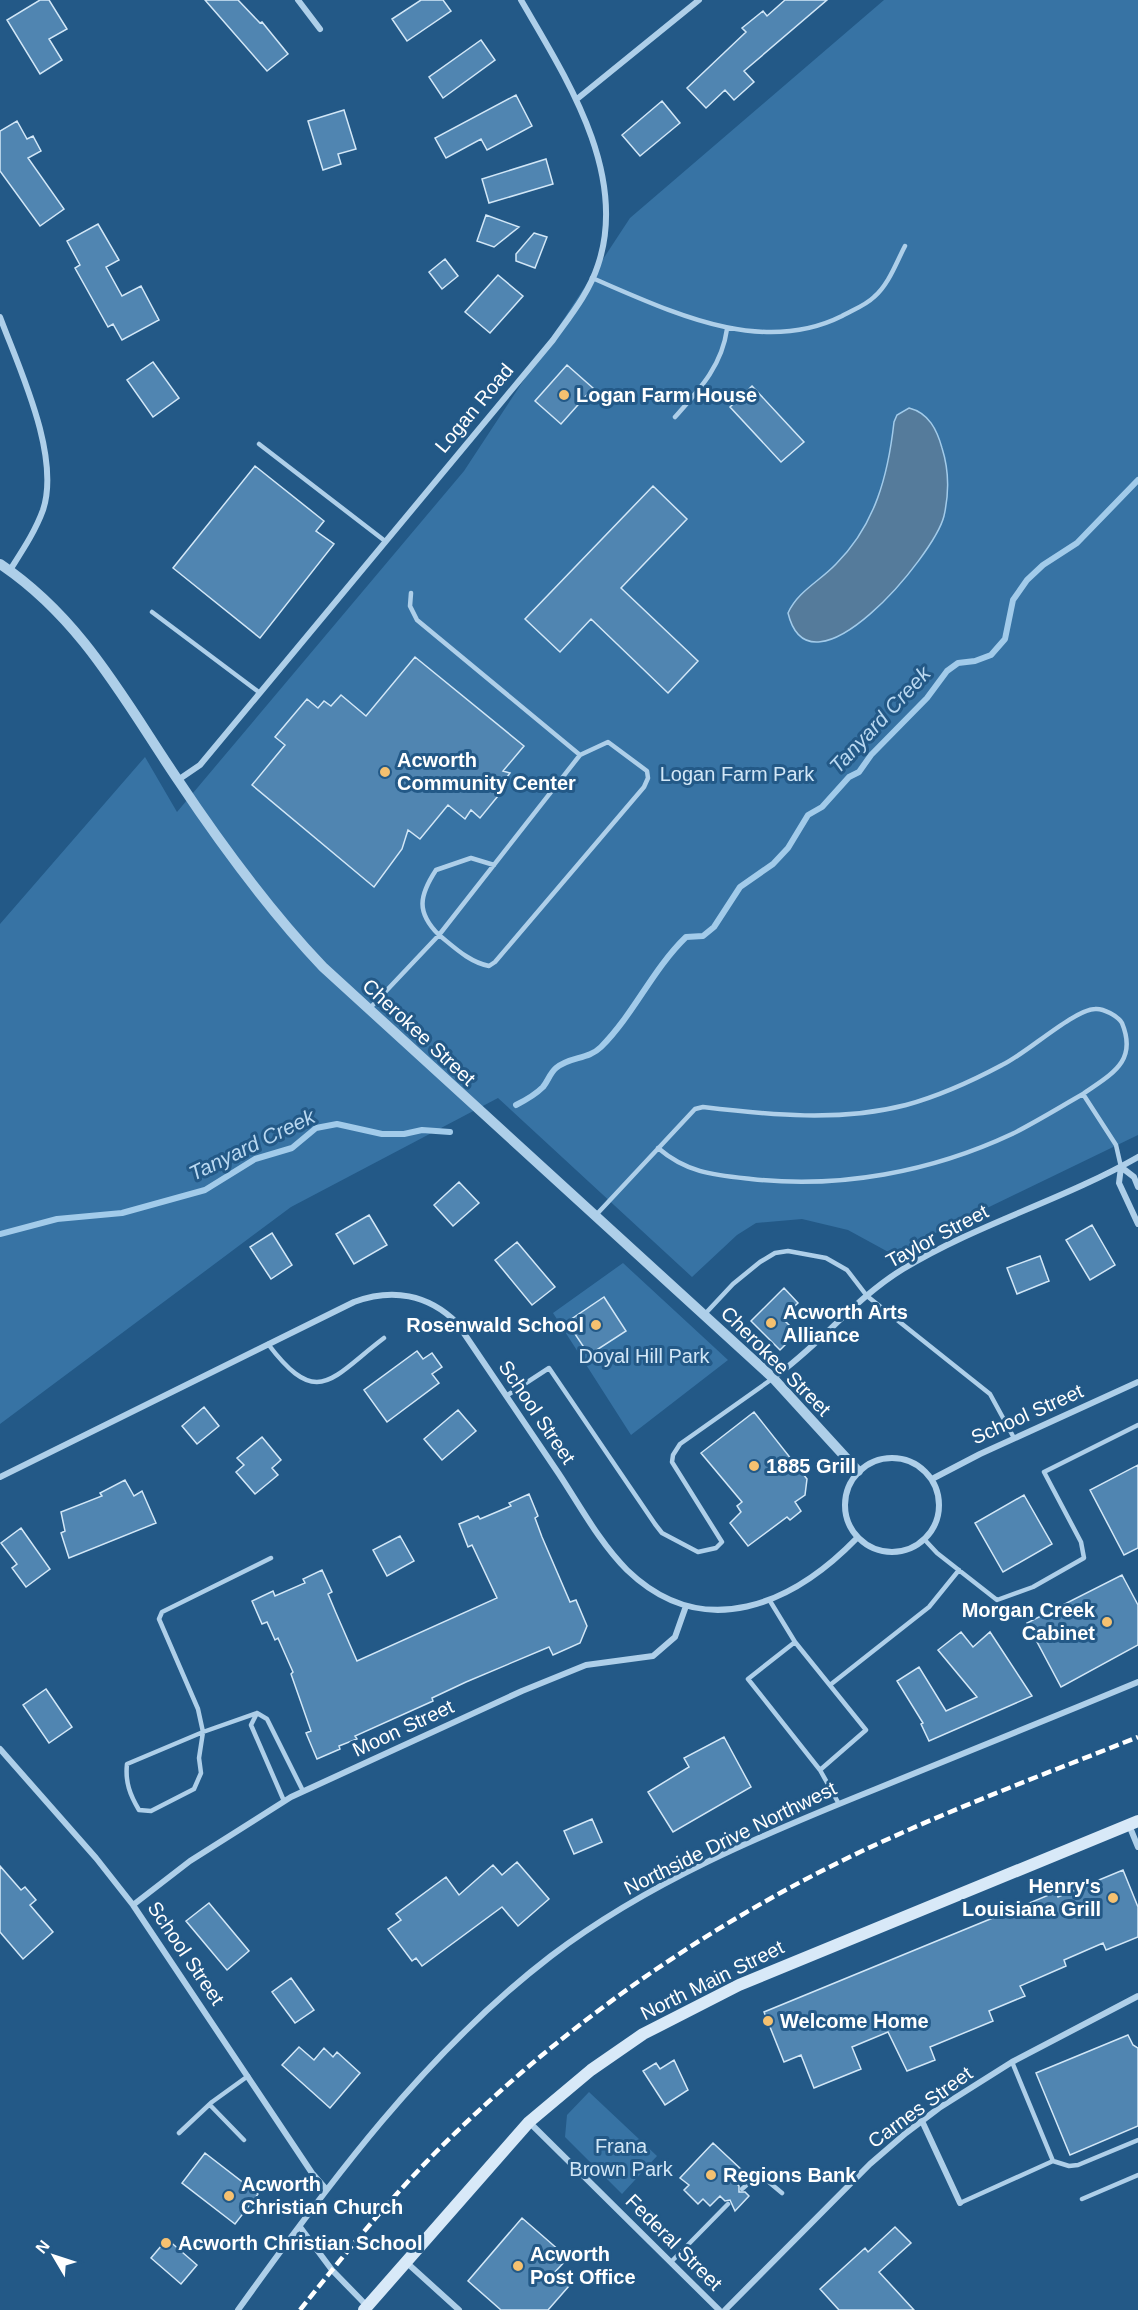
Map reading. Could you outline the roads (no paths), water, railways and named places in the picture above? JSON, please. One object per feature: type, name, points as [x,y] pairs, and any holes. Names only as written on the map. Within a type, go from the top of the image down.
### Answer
[{"type":"main road","name":"North Main Street","points":[[366,2308],[529,2122],[604,2060],[685,2011],[828,1948],[1133,1823]]},
{"type":"street","points":[[298,0],[320,29]]},
{"type":"street","name":"Logan Road","points":[[178,780],[200,765],[553,340],[580,303],[598,265],[606,218],[589,125],[577,99],[521,0]]},
{"type":"street","points":[[577,99],[699,0]]},
{"type":"street","points":[[0,316],[42,442],[48,478],[43,510],[10,570]]},
{"type":"street","name":"Cherokee Street","points":[[0,564],[53,606],[85,641],[235,863],[275,914],[323,967],[773,1378],[858,1471]]},
{"type":"street","name":"Taylor Street","points":[[773,1378],[867,1296],[901,1270],[940,1248],[1121,1167],[1138,1157]]},
{"type":"street","points":[[1121,1167],[1134,1177],[1138,1187]]},
{"type":"street","points":[[1121,1167],[1119,1183],[1138,1224]]},
{"type":"street","name":"School Street","points":[[0,1477],[361,1299],[381,1294],[410,1296],[437,1306],[457,1323],[609,1548],[625,1568],[662,1596],[686,1606],[716,1611],[739,1610],[770,1601],[828,1565],[857,1538]]},
{"type":"street","name":"School Street","points":[[932,1479],[1014,1438],[1138,1382]]},
{"type":"street","points":[[883,1458],[897,1458],[917,1465],[932,1479],[938,1493],[939,1507],[936,1522],[917,1546],[902,1552],[885,1552],[870,1547],[857,1538],[849,1526],[845,1512],[845,1497],[858,1471],[883,1458]]},
{"type":"street","name":"Moon Street","points":[[133,1905],[190,1861],[303,1791],[522,1691],[586,1665],[653,1656],[675,1637],[686,1606]]},
{"type":"street","name":"Northside Drive Northwest","points":[[238,2310],[326,2189],[454,2043],[496,2002],[551,1956],[593,1926],[668,1883],[839,1804],[1138,1682]]},
{"type":"street","name":"School Street","points":[[0,1749],[96,1858],[133,1905],[312,2173],[326,2189]]},
{"type":"street","points":[[1133,1823],[1138,1847]]},
{"type":"street","name":"Carnes Street","points":[[725,2310],[870,2164],[922,2121],[1012,2062],[1138,1996]]},
{"type":"street","points":[[922,2121],[960,2203]]},
{"type":"street","name":"Federal Street","points":[[529,2122],[719,2310]]},
{"type":"street","points":[[300,2227],[332,2270],[366,2308]]},
{"type":"street","points":[[405,2262],[459,2310]]},
{"type":"lane","points":[[592,278],[691,318],[727,329],[800,331],[830,322],[873,298],[886,284],[905,246]]},
{"type":"lane","points":[[675,417],[711,374],[721,357],[727,329]]},
{"type":"lane","points":[[259,444],[385,541]]},
{"type":"lane","points":[[411,593],[410,606],[417,620],[580,755]]},
{"type":"lane","points":[[153,612],[260,693]]},
{"type":"lane","points":[[368,1010],[439,935],[494,865],[580,755],[608,742],[646,771],[648,778],[644,787],[495,962],[489,966],[470,958],[439,935],[427,923],[422,898],[436,870],[471,858],[494,865]]},
{"type":"lane","points":[[595,1216],[658,1148],[689,1115],[703,1107],[764,1114],[828,1116],[906,1105],[942,1093],[1004,1065],[1076,1016],[1099,1009],[1120,1019],[1130,1038],[1131,1047],[1120,1068],[1083,1094],[1011,1134],[942,1160],[878,1176],[801,1182],[742,1179],[693,1171],[681,1166],[658,1148]]},
{"type":"lane","points":[[1083,1094],[1116,1145],[1121,1167]]},
{"type":"lane","points":[[704,1315],[759,1262],[775,1253],[788,1251],[826,1258],[847,1270],[867,1296],[990,1394],[1014,1438]]},
{"type":"lane","points":[[268,1344],[299,1379],[314,1384],[331,1378],[384,1338]]},
{"type":"lane","points":[[506,1396],[549,1368],[662,1533],[698,1552],[716,1548],[722,1542],[672,1462],[673,1455],[680,1444],[773,1378]]},
{"type":"lane","points":[[924,1539],[997,1600],[1033,1587],[1083,1558],[1081,1542],[1044,1472],[1138,1425]]},
{"type":"lane","points":[[271,1558],[162,1612],[159,1619],[198,1709],[203,1731],[199,1758],[201,1773],[194,1789],[151,1811],[139,1810],[131,1797],[126,1777],[127,1764],[203,1731],[257,1713],[267,1719],[303,1791]]},
{"type":"lane","points":[[830,1685],[929,1607],[959,1570]]},
{"type":"lane","points":[[770,1601],[795,1642],[866,1730],[820,1770]]},
{"type":"lane","points":[[795,1642],[748,1679],[820,1770],[839,1804]]},
{"type":"lane","points":[[257,1713],[251,1725],[284,1801]]},
{"type":"lane","points":[[1012,2062],[1053,2161]]},
{"type":"lane","points":[[179,2133],[210,2104],[248,2076]]},
{"type":"lane","points":[[210,2104],[244,2140]]},
{"type":"lane","points":[[960,2203],[1053,2161],[1070,2166],[1078,2165],[1138,2140]]},
{"type":"lane","points":[[1082,2199],[1138,2175]]},
{"type":"lane","points":[[742,2189],[751,2181],[764,2178],[782,2193]]},
{"type":"lane","points":[[671,2262],[728,2204]]},
{"type":"waterway","name":"Tanyard Creek","points":[[516,1105],[540,1090],[561,1064],[590,1054],[601,1047],[623,1021],[663,963],[686,937],[703,936],[714,927],[740,887],[773,864],[788,848],[808,815],[822,807],[849,777],[859,772],[871,755],[927,698],[947,671],[958,663],[975,661],[991,655],[1005,639],[1013,600],[1027,580],[1043,565],[1077,543],[1138,480]]},
{"type":"waterway","name":"Tanyard Creek","points":[[0,1234],[57,1219],[122,1213],[205,1190],[255,1159],[292,1148],[316,1128],[337,1124],[382,1134],[404,1134],[422,1130],[450,1132]]},
{"type":"railway","points":[[300,2310],[366,2230],[435,2153],[531,2064],[635,1984],[745,1913],[860,1852],[963,1806],[1138,1737]]},
{"type":"place","name":"Logan Farm House","points":[[564,395]]},
{"type":"place","name":"Acworth Community Center","points":[[385,772]]},
{"type":"place","name":"Acworth Arts Alliance","points":[[771,1323]]},
{"type":"place","name":"Rosenwald School","points":[[596,1325]]},
{"type":"place","name":"1885 Grill","points":[[754,1466]]},
{"type":"place","name":"Morgan Creek Cabinet","points":[[1107,1622]]},
{"type":"place","name":"Henry's Louisiana Grill","points":[[1113,1898]]},
{"type":"place","name":"Welcome Home","points":[[768,2021]]},
{"type":"place","name":"Regions Bank","points":[[711,2175]]},
{"type":"place","name":"Acworth Christian Church","points":[[229,2196]]},
{"type":"place","name":"Acworth Christian School","points":[[166,2243]]},
{"type":"place","name":"Acworth Post Office","points":[[518,2266]]},
{"type":"park label","name":"Logan Farm Park","points":[[737,774]]},
{"type":"park label","name":"Doyal Hill Park","points":[[644,1356]]},
{"type":"park label","name":"Frana Brown Park","points":[[621,2158]]}]
